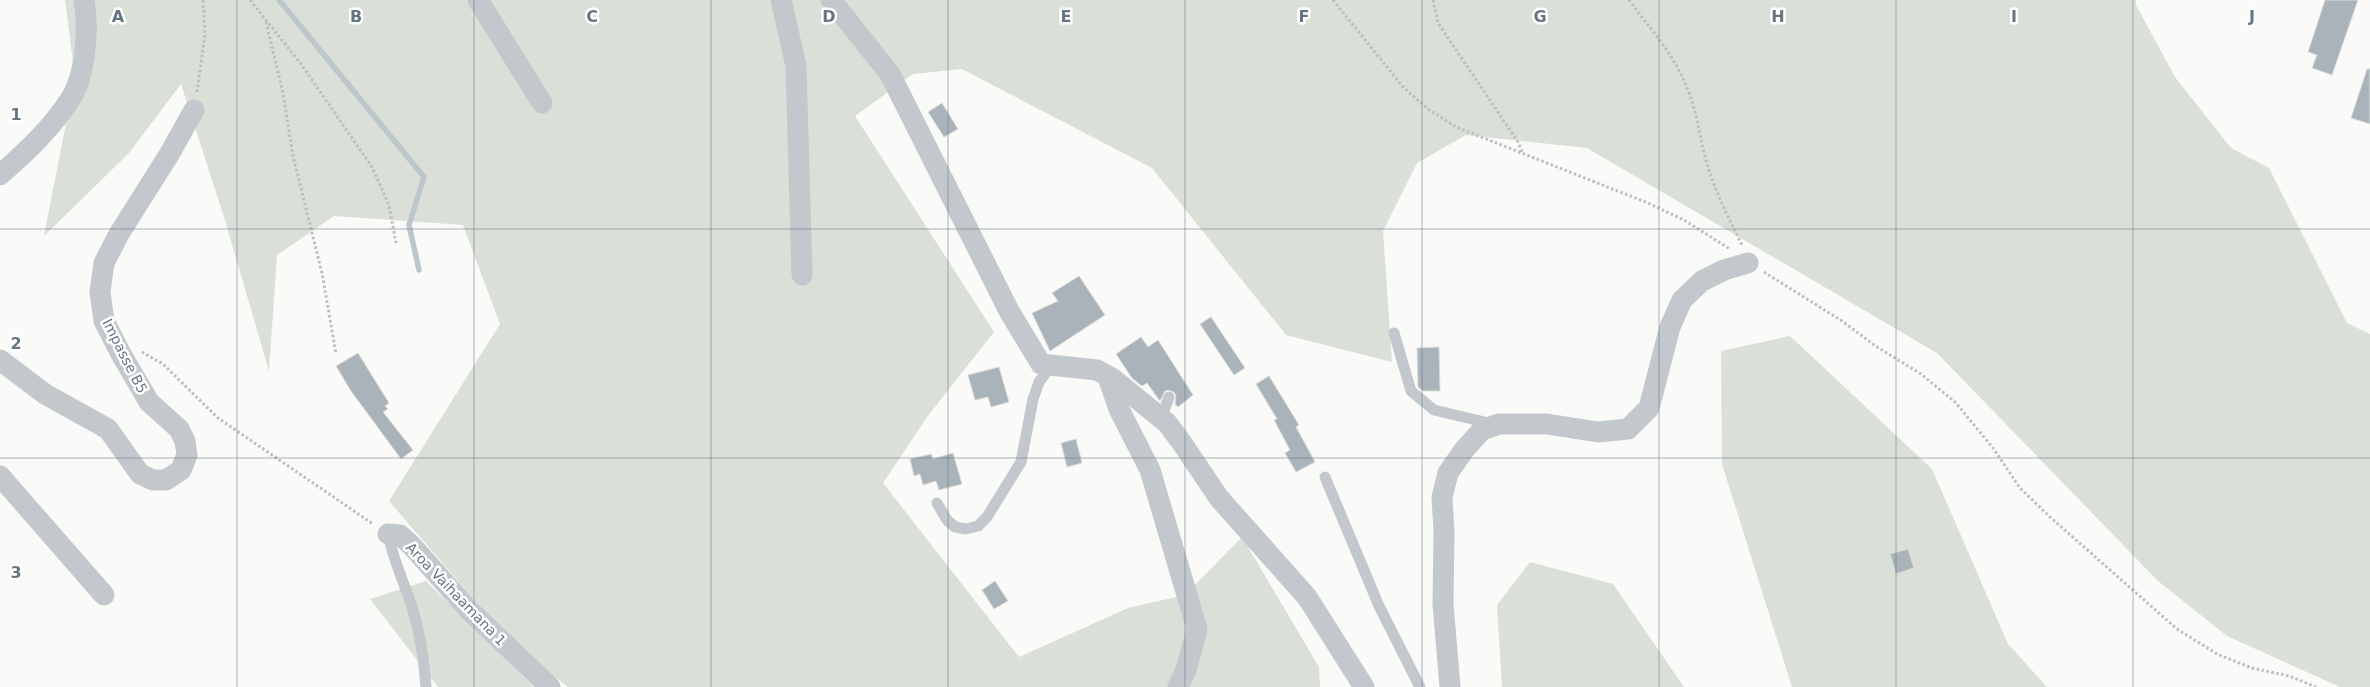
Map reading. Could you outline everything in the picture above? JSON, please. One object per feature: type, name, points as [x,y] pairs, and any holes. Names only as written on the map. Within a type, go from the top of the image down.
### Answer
[{"type":"street","points":[[0,175],[33,145],[71,97],[82,66],[87,18],[84,0]]},
{"type":"street","points":[[478,0],[542,103]]},
{"type":"street","points":[[781,0],[796,66],[802,275]]},
{"type":"street","points":[[831,0],[890,74],[1032,352],[1040,364],[1097,370],[1161,419],[1182,443],[1230,512],[1307,597],[1364,687]]},
{"type":"street","name":"Impasse B5","points":[[0,360],[45,394],[108,429],[140,474],[153,480],[166,480],[181,470],[186,455],[186,441],[178,429],[148,402],[104,321],[100,292],[104,263],[115,241],[144,191],[170,153],[194,110]]},
{"type":"street","points":[[1450,687],[1443,604],[1444,531],[1442,497],[1448,473],[1464,450],[1482,430],[1496,425],[1547,424],[1598,432],[1628,429],[1649,408],[1670,328],[1682,300],[1702,281],[1724,270],[1750,265]]},
{"type":"street","points":[[1108,377],[1119,409],[1150,470],[1197,630],[1186,670],[1178,687]]},
{"type":"street","points":[[0,476],[104,595]]},
{"type":"street","name":"Aroa Vaihaamana 1","points":[[388,534],[400,536],[419,553],[469,610],[550,687]]},
{"type":"lane","points":[[1394,333],[1411,391],[1434,410],[1496,425]]},
{"type":"lane","points":[[937,503],[947,520],[955,527],[966,529],[978,526],[987,517],[1021,462],[1033,398],[1039,382],[1051,366]]},
{"type":"lane","points":[[1161,419],[1169,397]]},
{"type":"lane","points":[[1325,477],[1379,606],[1420,687]]},
{"type":"lane","name":"Aroa Vaihaamana 1","points":[[388,534],[393,557],[412,605],[420,637],[426,687]]},
{"type":"path","points":[[194,110],[205,34],[203,0]]},
{"type":"path","points":[[250,0],[301,64],[372,167],[389,205],[396,244]]},
{"type":"path","points":[[1333,0],[1403,87],[1428,108],[1456,127],[1648,203],[1684,220],[1750,265],[1842,321],[1877,347],[1921,374],[1955,402],[1993,448],[2020,488],[2050,517],[2178,629],[2217,654],[2252,668],[2290,676],[2316,687]]},
{"type":"path","points":[[1433,0],[1438,22],[1518,142],[1524,154]]},
{"type":"path","points":[[1629,0],[1669,54],[1684,80],[1696,111],[1704,153],[1717,192],[1750,265]]},
{"type":"path","points":[[266,22],[294,156],[322,273],[336,354]]},
{"type":"path","points":[[140,351],[163,364],[218,418],[388,534]]},
{"type":"shaded area","points":[[65,0],[2136,0],[2136,5],[2175,77],[2231,148],[2269,168],[2347,323],[2370,334],[2370,687],[2340,687],[2227,636],[2158,581],[1937,353],[1587,148],[1466,135],[1417,163],[1383,231],[1392,362],[1286,335],[1152,168],[962,69],[913,74],[855,116],[994,332],[927,417],[883,483],[1019,657],[1128,608],[1185,595],[1242,537],[1319,667],[1320,687],[568,687],[514,646],[389,501],[500,324],[463,225],[334,216],[277,255],[269,371],[224,217],[181,84],[129,153],[44,236],[75,77]]},
{"type":"shaded area","points":[[1790,336],[1932,469],[2008,644],[2047,687],[1792,687],[1722,464],[1721,351]]},
{"type":"shaded area","points":[[1530,562],[1613,584],[1684,687],[1502,687],[1497,605]]},
{"type":"shaded area","points":[[426,581],[534,687],[438,687],[370,599]]},
{"type":"building","points":[[2325,0],[2358,0],[2332,75],[2312,68],[2317,55],[2308,52]]},
{"type":"building","points":[[2367,69],[2370,69],[2370,124],[2351,118]]},
{"type":"building","points":[[942,103],[958,129],[944,137],[928,112]]},
{"type":"building","points":[[1079,276],[1105,315],[1050,351],[1032,313],[1058,301],[1052,293]]},
{"type":"building","points":[[1211,317],[1245,368],[1234,375],[1200,324]]},
{"type":"building","points":[[1141,337],[1148,347],[1158,340],[1193,395],[1178,407],[1175,404],[1176,396],[1174,392],[1165,391],[1160,401],[1147,383],[1142,386],[1132,378],[1116,354]]},
{"type":"building","points":[[1439,347],[1440,391],[1423,391],[1418,387],[1417,348]]},
{"type":"building","points":[[358,353],[389,403],[385,406],[388,409],[383,412],[413,450],[401,459],[351,391],[336,366]]},
{"type":"building","points":[[999,367],[1009,402],[991,407],[988,397],[975,400],[968,375]]},
{"type":"building","points":[[1269,376],[1299,425],[1296,427],[1315,462],[1296,472],[1285,453],[1290,450],[1274,420],[1277,419],[1256,384]]},
{"type":"building","points":[[1076,439],[1082,463],[1067,467],[1061,443]]},
{"type":"building","points":[[953,453],[962,484],[939,490],[936,481],[923,485],[920,474],[914,476],[910,459],[931,454],[933,459]]},
{"type":"building","points":[[1908,549],[1914,568],[1896,574],[1890,554]]},
{"type":"building","points":[[995,581],[1008,601],[994,609],[982,590]]},
{"type":"waterway","points":[[279,0],[424,177],[409,225],[419,270]]}]
